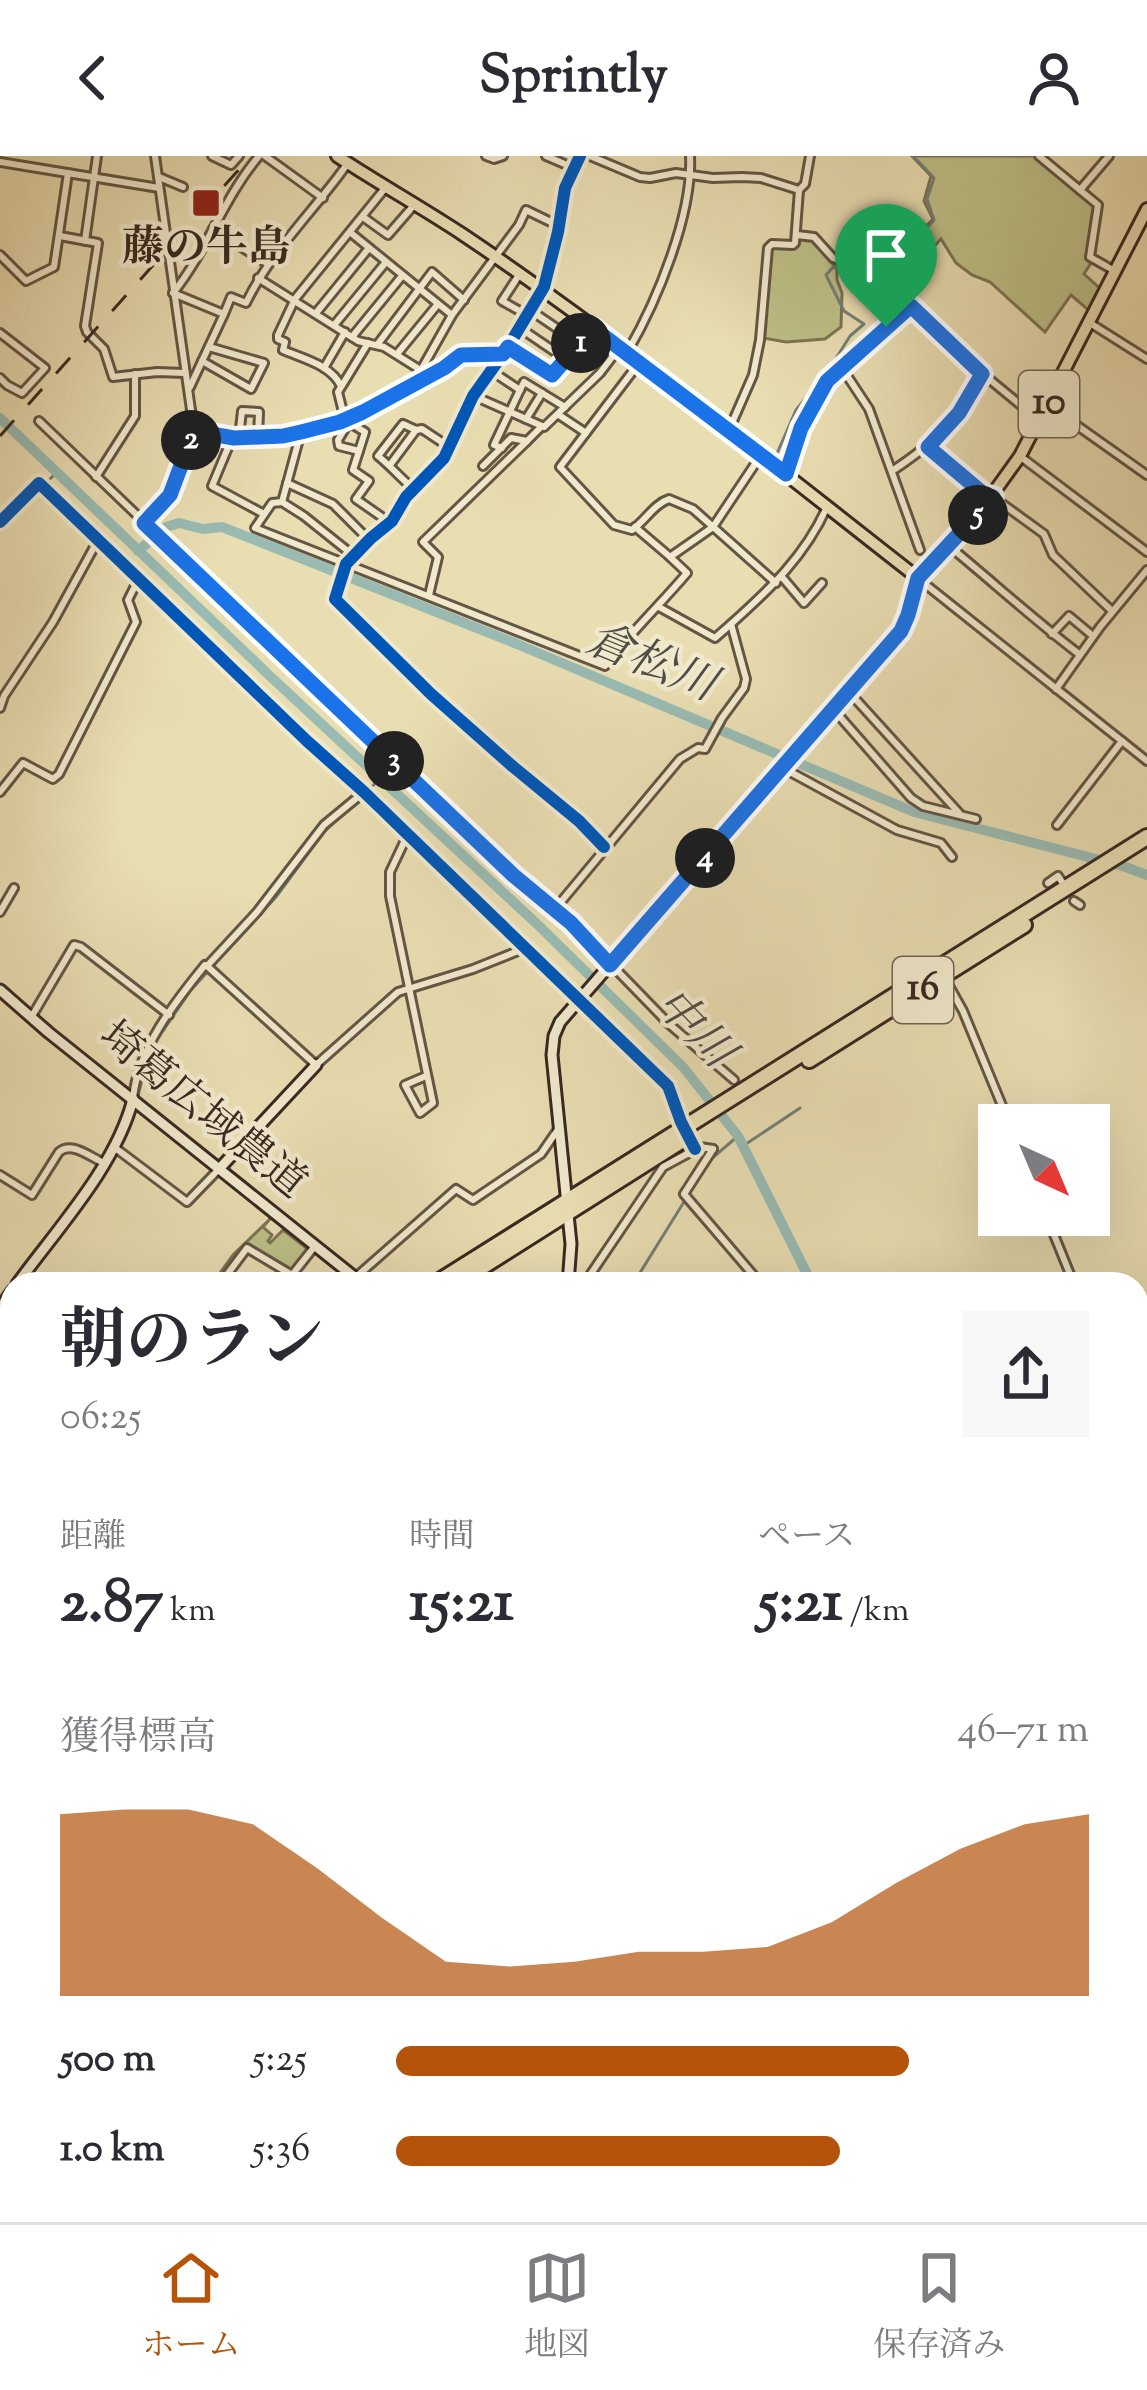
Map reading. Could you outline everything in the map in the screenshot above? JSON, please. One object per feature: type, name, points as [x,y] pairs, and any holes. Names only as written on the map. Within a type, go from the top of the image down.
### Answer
[{"type":"highway","name":"16","points":[[473,1272],[741,1090],[1137,850],[1147,837]]},
{"type":"highway","name":"16","points":[[741,1090],[944,977],[1094,875]]},
{"type":"highway","name":"16","points":[[456,1272],[568,1207]]},
{"type":"main road","points":[[342,160],[519,274],[918,578]]},
{"type":"main road","name":"10","points":[[918,578],[993,497],[1020,456],[1145,218]]},
{"type":"street","points":[[85,241],[97,156]]},
{"type":"street","points":[[147,525],[170,495],[194,431],[155,156]]},
{"type":"street","points":[[212,156],[231,165],[239,156]]},
{"type":"street","points":[[173,293],[238,180],[262,156],[323,198]]},
{"type":"street","points":[[486,156],[503,156]]},
{"type":"street","points":[[546,156],[574,168]]},
{"type":"street","points":[[580,156],[562,198],[542,291],[473,396],[438,466],[390,523],[345,566],[335,599],[430,694],[604,847]]},
{"type":"street","points":[[590,156],[640,177],[761,178],[799,190]]},
{"type":"street","points":[[429,595],[438,557],[424,542],[623,351],[649,315],[685,208],[690,156]]},
{"type":"street","points":[[729,430],[757,358],[768,248],[793,245],[799,190],[805,184],[810,156]]},
{"type":"street","points":[[1039,156],[1098,205],[1090,257],[1116,271]]},
{"type":"street","points":[[1080,190],[1109,156]]},
{"type":"street","points":[[188,390],[231,297],[246,302],[268,264],[323,198],[342,160]]},
{"type":"street","points":[[4,161],[159,188]]},
{"type":"street","points":[[0,255],[26,281],[54,267],[68,173]]},
{"type":"street","points":[[158,176],[183,187]]},
{"type":"street","points":[[341,386],[336,375],[283,350],[285,343],[278,339],[295,299],[386,187]]},
{"type":"street","points":[[364,217],[388,236],[415,205]]},
{"type":"street","points":[[421,370],[452,315],[526,210],[559,226]]},
{"type":"street","points":[[213,229],[268,264]]},
{"type":"street","points":[[351,233],[452,315]]},
{"type":"street","points":[[797,235],[814,237],[833,258],[871,271],[886,290],[911,306],[1040,421]]},
{"type":"street","points":[[60,236],[98,243],[86,329],[104,349],[112,377],[185,373]]},
{"type":"street","points":[[316,314],[370,248]]},
{"type":"street","points":[[334,325],[386,262]]},
{"type":"street","points":[[390,523],[356,499],[369,481],[353,470],[365,432],[347,421],[338,392],[432,272],[464,299]]},
{"type":"street","points":[[519,274],[502,301],[580,344]]},
{"type":"street","points":[[324,368],[348,334],[402,276]]},
{"type":"street","points":[[258,278],[348,334],[397,354],[430,376]]},
{"type":"street","points":[[173,293],[224,314]]},
{"type":"street","points":[[397,354],[438,304]]},
{"type":"street","points":[[786,474],[806,416],[827,381],[911,306]]},
{"type":"street","points":[[1090,323],[1147,359]]},
{"type":"street","points":[[520,328],[567,360]]},
{"type":"street","points":[[194,431],[258,438],[347,421],[461,355],[506,351],[552,375],[593,328]]},
{"type":"street","points":[[0,333],[44,368],[22,393],[0,378]]},
{"type":"street","points":[[202,361],[251,389],[264,363],[208,347]]},
{"type":"street","points":[[639,363],[560,467],[614,525],[632,530],[669,499],[692,509],[804,603],[821,583]]},
{"type":"street","points":[[842,368],[869,410],[920,550]]},
{"type":"street","points":[[490,370],[520,390]]},
{"type":"street","points":[[96,477],[134,416],[135,374]]},
{"type":"street","points":[[891,472],[928,447],[959,413],[982,374]]},
{"type":"street","points":[[502,448],[494,445],[524,382],[586,433]]},
{"type":"street","points":[[526,419],[542,393]]},
{"type":"street","points":[[473,396],[542,426]]},
{"type":"street","points":[[1048,405],[1147,475]]},
{"type":"street","points":[[258,438],[259,412],[242,411],[236,438],[212,486],[264,514]]},
{"type":"street","points":[[38,421],[741,1090]]},
{"type":"street","points":[[347,421],[339,446],[359,451]]},
{"type":"street","points":[[414,490],[378,457],[403,424],[422,429],[449,447]]},
{"type":"street","points":[[390,465],[416,430]]},
{"type":"street","points":[[282,502],[301,432]]},
{"type":"street","points":[[483,466],[511,439],[526,441]]},
{"type":"street","points":[[928,447],[986,496],[1044,534],[1053,555],[1112,611]]},
{"type":"street","points":[[670,557],[713,527],[761,454]]},
{"type":"street","points":[[1020,456],[1147,552]]},
{"type":"street","points":[[0,522],[39,483],[579,998],[668,1086],[690,1125]]},
{"type":"street","points":[[287,483],[333,504],[369,541]]},
{"type":"street","points":[[354,556],[282,502],[272,503],[255,528],[605,665],[687,573],[635,527]]},
{"type":"street","points":[[659,607],[715,638],[779,580],[814,536],[827,507]]},
{"type":"street","points":[[0,708],[98,540]]},
{"type":"street","points":[[949,546],[1079,654]]},
{"type":"street","points":[[1055,689],[1147,570]]},
{"type":"street","points":[[570,1272],[553,1045],[560,1022],[901,631],[918,578],[1147,761]]},
{"type":"street","points":[[0,791],[23,763],[53,779],[59,774],[136,622],[128,600],[138,580]]},
{"type":"street","points":[[1052,634],[1070,616],[1093,636]]},
{"type":"street","points":[[555,909],[680,759],[705,749],[744,688],[746,679],[731,624]]},
{"type":"street","points":[[849,692],[962,815]]},
{"type":"street","points":[[834,710],[911,798],[923,806],[976,819]]},
{"type":"street","points":[[1058,825],[1122,741]]},
{"type":"street","points":[[786,765],[896,830],[941,844],[952,857]]},
{"type":"street","points":[[26,1272],[114,1147],[126,1123],[146,1047],[197,974],[257,912],[324,825],[364,792]]},
{"type":"street","points":[[407,836],[397,854],[390,896],[433,1103],[420,1113],[405,1085],[426,1076]]},
{"type":"street","points":[[1048,883],[1058,876],[1062,882]]},
{"type":"street","points":[[0,912],[14,887]]},
{"type":"street","points":[[31,1018],[74,945],[169,1015]]},
{"type":"street","points":[[114,1147],[187,1202],[316,1065],[388,999],[523,949]]},
{"type":"street","points":[[207,966],[316,1065]]},
{"type":"street","points":[[944,977],[1001,1104]]},
{"type":"street","name":"埼葛広域農道","points":[[0,990],[345,1272]]},
{"type":"street","points":[[367,1272],[456,1189],[473,1200],[541,1154],[561,1125]]},
{"type":"street","points":[[0,1175],[32,1195],[65,1147],[104,1163]]},
{"type":"street","points":[[592,1272],[663,1167],[700,1147],[713,1150],[684,1194],[751,1272]]},
{"type":"street","points":[[1055,1236],[1069,1272]]},
{"type":"street","points":[[294,1272],[315,1246]]},
{"type":"street","points":[[229,1272],[247,1248],[287,1272]]},
{"type":"green space","points":[[912,156],[1036,156],[1096,207],[1091,263],[1084,274],[1103,291],[1092,313],[1071,295],[1045,332],[990,282],[956,263],[941,239],[928,253],[913,240],[933,219],[924,201],[931,176]]},
{"type":"green space","points":[[797,236],[812,240],[837,269],[841,327],[825,339],[786,342],[763,338],[768,252],[773,245],[793,246]]},
{"type":"green space","points":[[270,1219],[263,1227],[272,1235],[270,1243],[283,1230],[309,1250],[290,1271],[247,1245],[228,1272],[221,1272]]},
{"type":"waterway","points":[[913,156],[934,178],[927,199],[934,220],[917,239]]},
{"type":"waterway","points":[[775,458],[796,410],[864,324],[844,311],[826,275],[834,266],[865,274]]},
{"type":"waterway","name":"中川","points":[[0,418],[683,1067],[738,1136],[806,1272]]},
{"type":"waterway","points":[[47,482],[58,471]]},
{"type":"waterway","points":[[0,529],[36,493]]},
{"type":"waterway","name":"倉松川","points":[[138,551],[166,527],[179,523],[203,529],[222,527],[517,644],[914,812],[1147,875]]},
{"type":"waterway","points":[[365,793],[381,778]]},
{"type":"waterway","points":[[138,1096],[149,1051],[191,990],[276,897],[324,832],[354,804]]},
{"type":"waterway","points":[[104,1173],[136,1106]]},
{"type":"waterway","points":[[743,1146],[800,1108]]},
{"type":"waterway","points":[[640,1272],[710,1160],[738,1136]]},
{"type":"waterway","points":[[685,1202],[746,1272]]},
{"type":"railway","points":[[0,436],[251,156]]},
{"type":"cycle path","points":[[580,156],[565,188],[544,287],[473,396],[444,458],[406,497],[392,521],[346,564],[335,599],[431,694],[604,847]]},
{"type":"cycle path","points":[[0,522],[39,483],[668,1086],[695,1149]]},
{"type":"place","name":"藤の牛島","points":[[206,203]]},
{"type":"route","points":[[911,306],[982,374],[959,413],[928,447],[993,497],[918,578],[901,631],[610,965],[571,923],[513,875],[144,523],[170,495],[194,431],[258,438],[340,422],[461,355],[503,354],[508,347],[552,375],[593,328],[786,474],[806,416],[827,381],[886,327],[911,306]]}]
